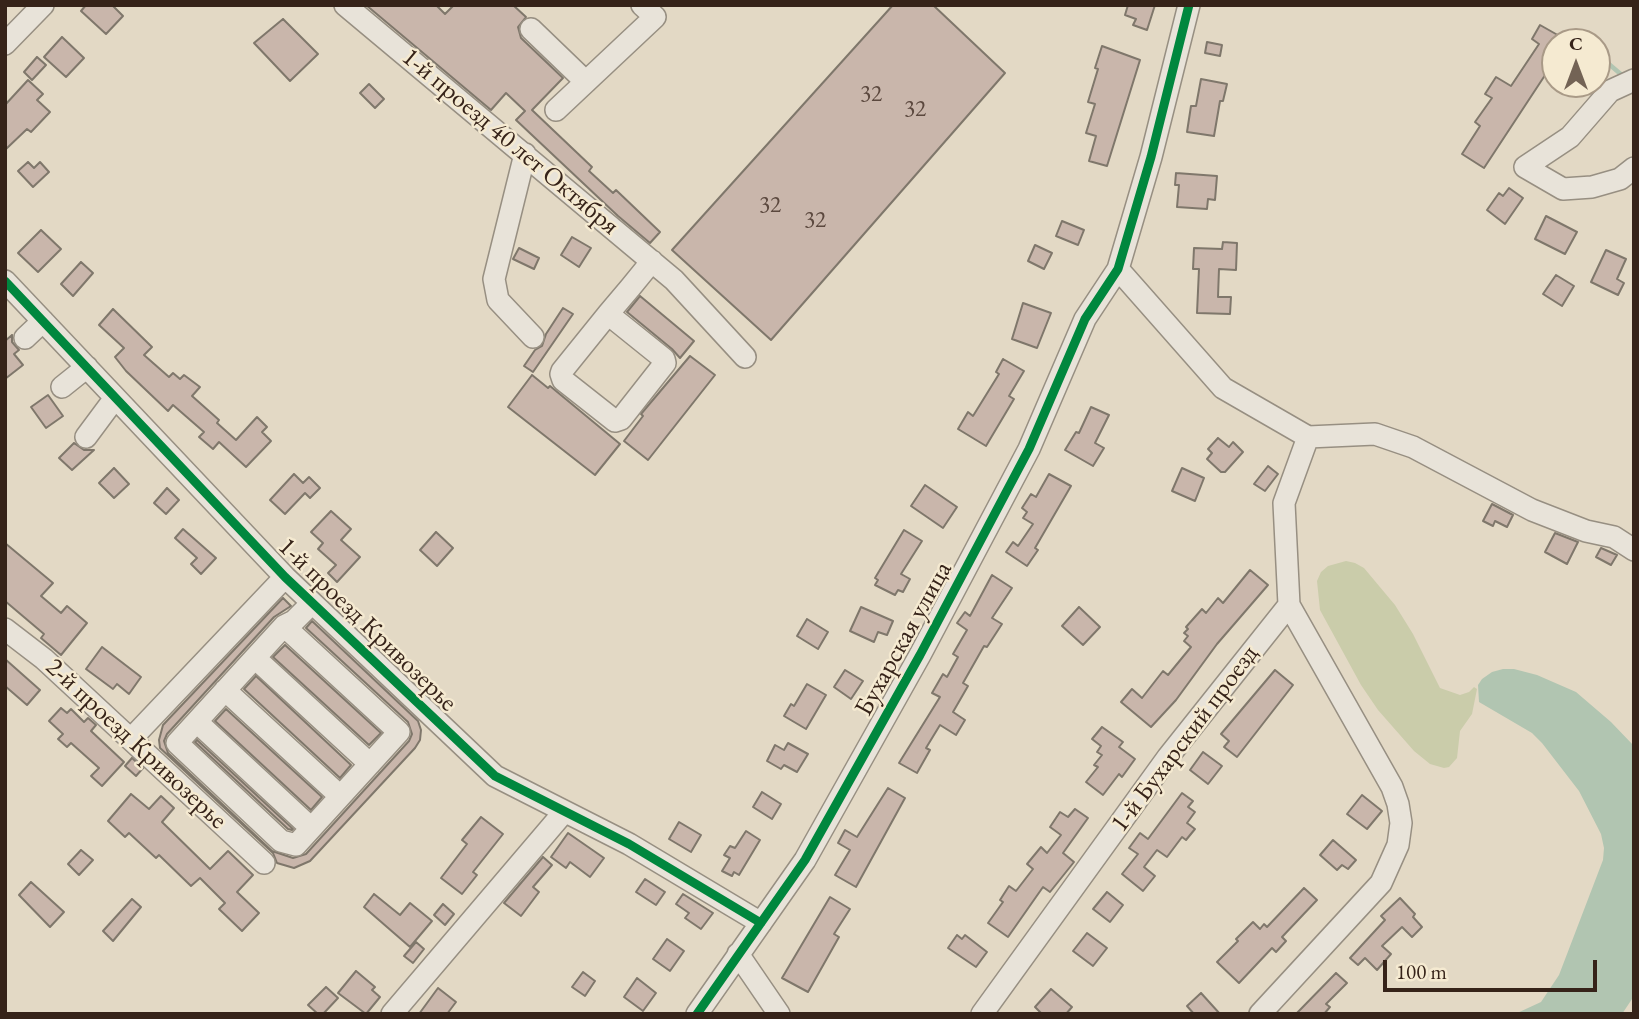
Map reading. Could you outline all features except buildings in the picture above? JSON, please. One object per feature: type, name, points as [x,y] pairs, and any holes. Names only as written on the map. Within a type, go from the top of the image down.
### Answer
[{"type":"street","points":[[5,44],[43,5]]},
{"type":"street","name":"1-й проезд 40 лет Октября","points":[[345,5],[674,280],[745,357]]},
{"type":"street","name":"Бухарская улица","points":[[697,1014],[805,860],[920,655],[1029,450],[1085,319],[1118,268],[1151,158],[1189,5]]},
{"type":"street","points":[[556,110],[586,82],[652,9]]},
{"type":"street","points":[[531,29],[586,82]]},
{"type":"street","points":[[1634,80],[1610,91],[1570,137],[1525,167],[1563,189],[1592,187],[1620,179],[1634,168]]},
{"type":"street","points":[[525,154],[494,279],[498,300],[533,337]]},
{"type":"street","points":[[608,314],[664,359],[665,363],[621,419],[615,421],[561,377],[562,370],[608,314],[652,261]]},
{"type":"street","points":[[1118,268],[1223,388],[1308,437],[1375,434],[1413,447],[1532,510],[1586,531],[1614,537],[1634,550]]},
{"type":"street","name":"1-й проезд Кривозерье","points":[[5,281],[285,578],[495,776],[639,849],[761,923]]},
{"type":"street","points":[[25,338],[43,321]]},
{"type":"street","points":[[62,387],[87,368]]},
{"type":"street","points":[[86,437],[115,398]]},
{"type":"street","points":[[1260,1014],[1381,883],[1398,845],[1401,823],[1392,787],[1289,605],[1284,503],[1308,437]]},
{"type":"street","points":[[132,738],[285,578]]},
{"type":"street","points":[[284,626],[399,732],[296,845],[281,841],[177,743],[284,626],[294,621],[312,603]]},
{"type":"street","name":"1-й Бухарский проезд","points":[[982,1014],[1168,757],[1289,605]]},
{"type":"street","name":"2-й проезд Кривозерье","points":[[5,629],[44,659],[132,738],[264,863]]},
{"type":"street","points":[[255,658],[370,764]]},
{"type":"street","points":[[225,690],[340,796]]},
{"type":"street","points":[[197,722],[311,828]]},
{"type":"street","points":[[392,1014],[564,812]]},
{"type":"street","points":[[738,954],[779,1014]]},
{"type":"shaded area","points":[[1346,561],[1364,568],[1395,605],[1440,688],[1460,695],[1474,687],[1477,689],[1472,714],[1460,731],[1457,758],[1449,767],[1430,764],[1414,751],[1378,710],[1361,685],[1320,610],[1317,581],[1321,572],[1328,566]]},
{"type":"shaded area","points":[[1503,669],[1537,675],[1576,692],[1634,746],[1634,996],[1622,1014],[1515,1014],[1541,1002],[1559,975],[1603,860],[1604,848],[1601,834],[1579,791],[1542,743],[1532,733],[1479,702],[1478,685],[1482,679]]},
{"type":"waterway","points":[[1611,66],[1623,76]]},
{"type":"cycle path","points":[[697,1014],[805,860],[920,655],[1029,449],[1085,319],[1118,269],[1151,157],[1189,5]]},
{"type":"cycle path","points":[[5,281],[285,577],[495,776],[629,844],[761,923]]}]
